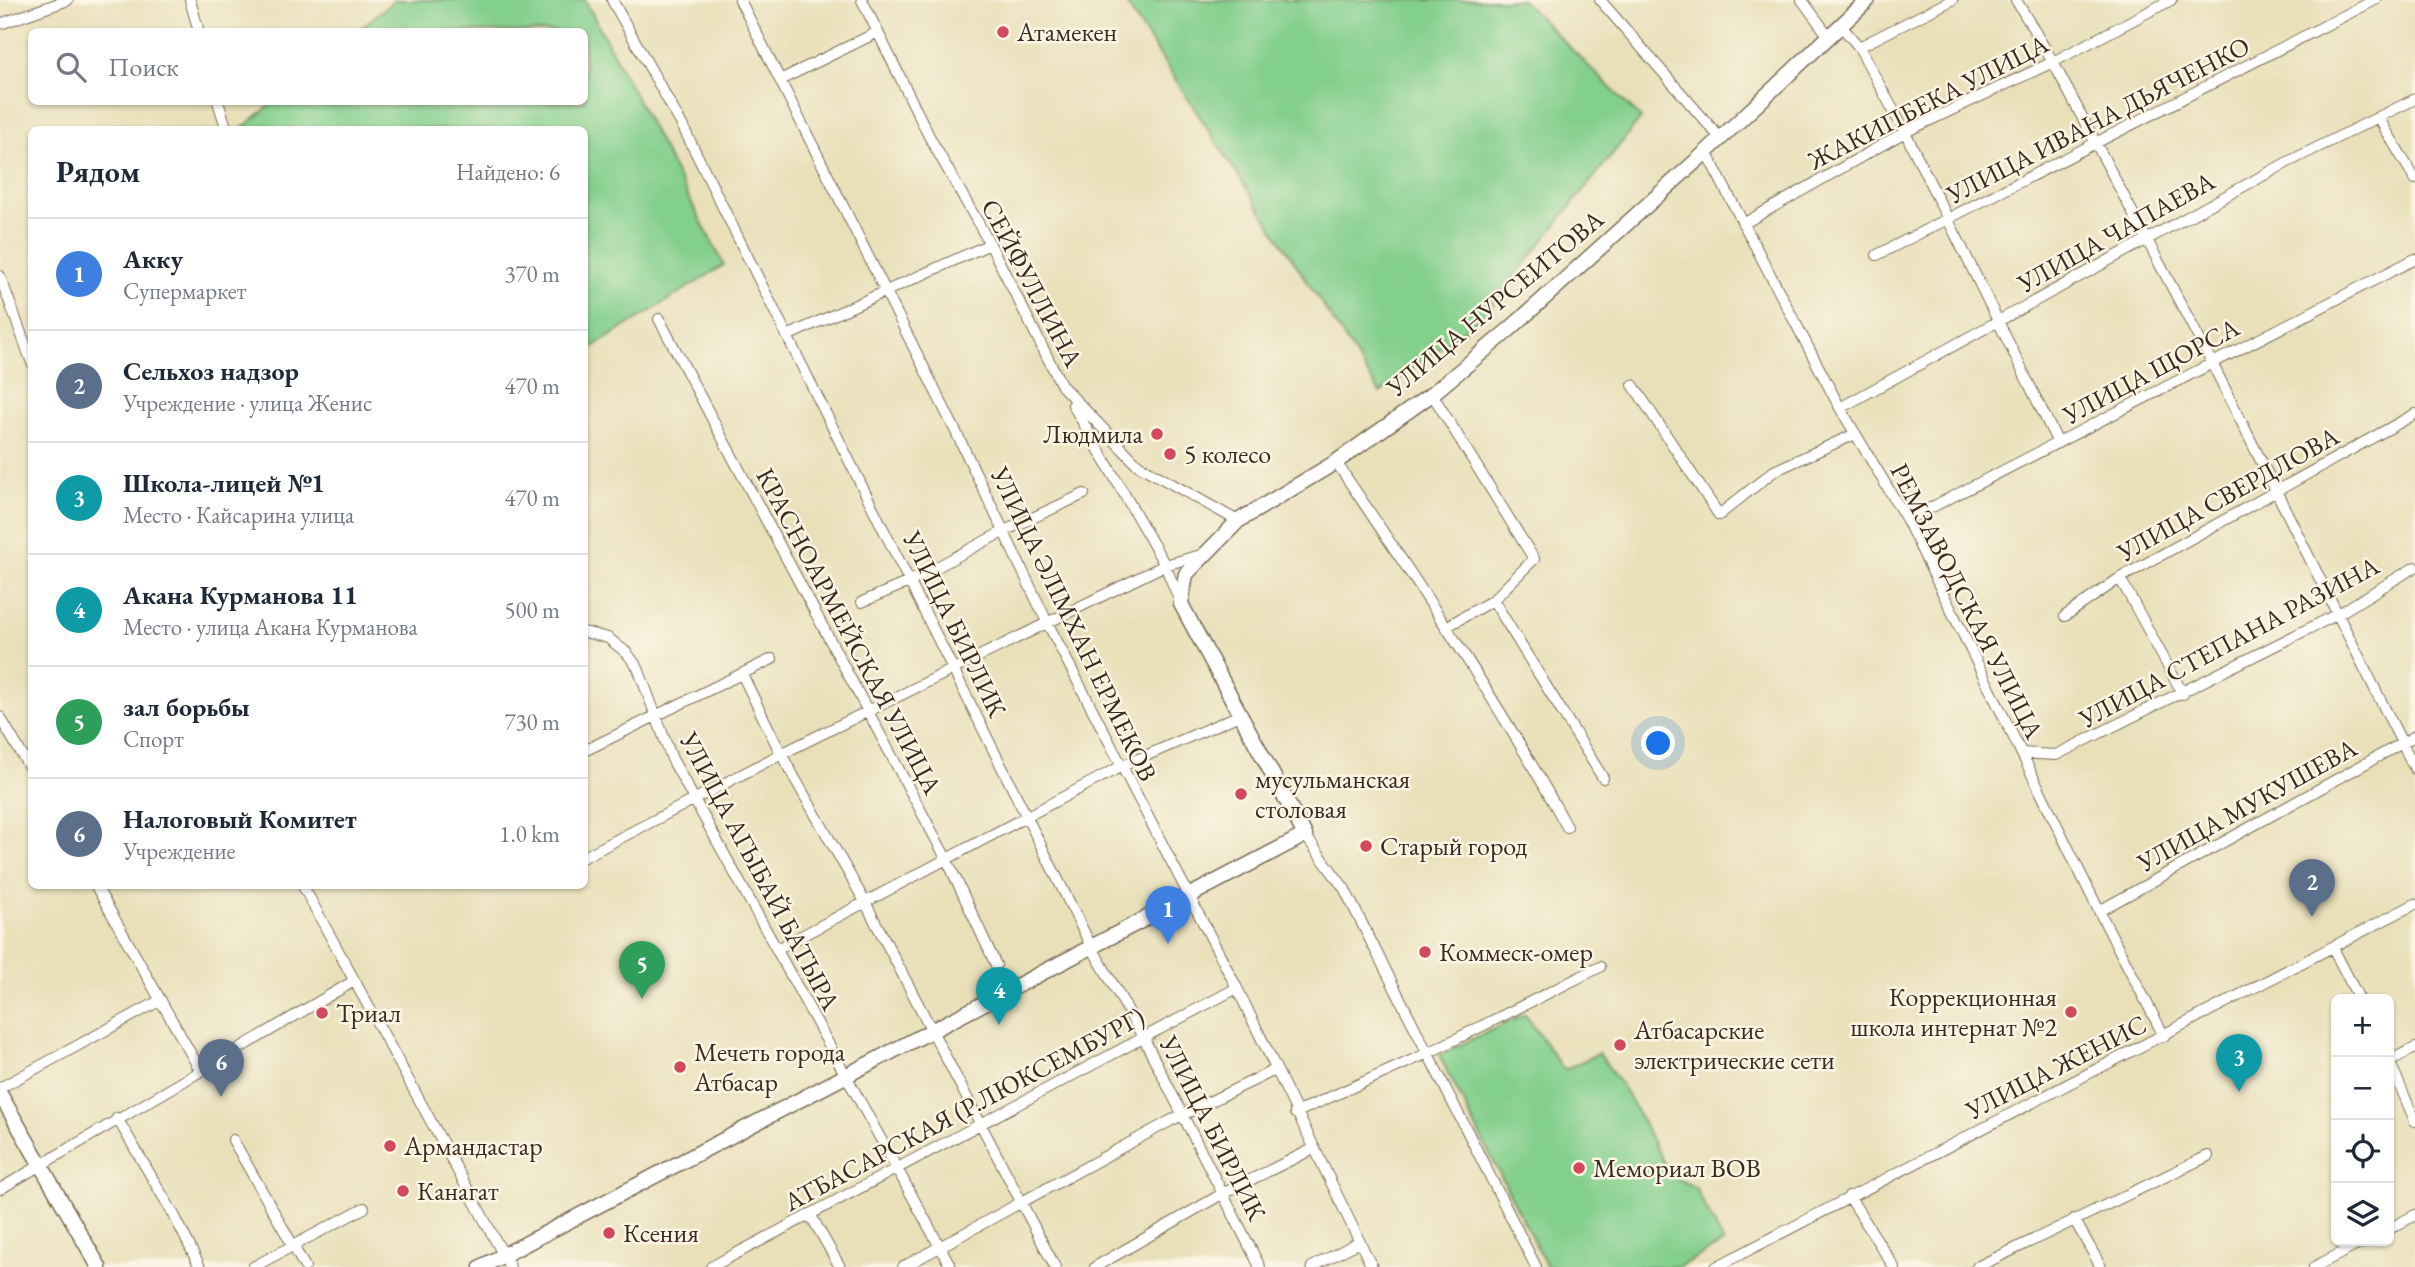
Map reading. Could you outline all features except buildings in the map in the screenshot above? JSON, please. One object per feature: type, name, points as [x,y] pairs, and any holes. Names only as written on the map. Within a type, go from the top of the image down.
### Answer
[{"type":"main road","name":"УЛИЦА НУРСЕИТОВА","points":[[1181,604],[1186,574],[1201,555],[1238,521],[1336,462],[1432,394],[1510,329],[1721,139],[1868,0]]},
{"type":"main road","points":[[481,1267],[506,1261],[846,1075],[1305,835],[1181,604]]},
{"type":"main road","points":[[0,1094],[99,1267]]},
{"type":"street","points":[[0,24],[68,0]]},
{"type":"street","points":[[190,0],[198,28]]},
{"type":"street","name":"УЛИЦА БИРЛИК","points":[[612,0],[684,127],[1091,946],[1143,1037],[1260,1267]]},
{"type":"street","name":"УЛИЦА ӘЛІМХАН ЕРМЕКОВ","points":[[740,0],[886,291],[1048,624],[1237,988],[1372,1267]]},
{"type":"street","name":"СЕЙФУЛЛИНА","points":[[862,0],[930,138],[990,244],[1062,386],[1138,465],[1238,521]]},
{"type":"street","points":[[1600,0],[1721,139]]},
{"type":"street","points":[[1802,0],[1830,38]]},
{"type":"street","points":[[1860,47],[1952,0]]},
{"type":"street","points":[[2016,0],[2053,62],[2212,363],[2415,769]]},
{"type":"street","name":"ЖАКИПБЕКА УЛИЦА","points":[[1743,225],[1905,132],[2053,62],[2171,0]]},
{"type":"street","name":"УЛИЦА ИВАНА ДЬЯЧЕНКО","points":[[1877,255],[2375,0]]},
{"type":"street","points":[[1842,27],[1860,47],[1905,132],[1996,322],[2058,443]]},
{"type":"street","points":[[780,80],[878,32]]},
{"type":"street","name":"УЛИЦА ЧАПАЕВА","points":[[1840,408],[2146,239],[2415,99]]},
{"type":"street","points":[[219,105],[226,126]]},
{"type":"street","points":[[2378,117],[2415,179]]},
{"type":"street","name":"РЕМЗАВОДСКАЯ УЛИЦА","points":[[1706,152],[1854,434],[1907,520],[2099,911],[2164,1036]]},
{"type":"street","points":[[788,336],[990,244]]},
{"type":"street","name":"УЛИЦА ЩОРСА","points":[[1907,520],[2415,259]]},
{"type":"street","points":[[0,276],[28,352]]},
{"type":"street","name":"КРАСНОАРМЕЙСКАЯ УЛИЦА","points":[[659,319],[947,859],[996,965]]},
{"type":"street","points":[[1633,385],[1719,515],[1774,471],[1854,434]]},
{"type":"street","points":[[1062,386],[1165,565],[1181,604]]},
{"type":"street","points":[[1432,394],[1534,559],[1493,600],[1446,627]]},
{"type":"street","name":"УЛИЦА СВЕРДЛОВА","points":[[2065,616],[2120,578],[2415,414]]},
{"type":"street","points":[[1336,462],[1446,627],[1534,766],[1567,827]]},
{"type":"street","points":[[862,602],[911,581],[1004,531],[1084,494]]},
{"type":"street","points":[[588,855],[781,754],[1165,565],[1201,555]]},
{"type":"street","name":"УЛИЦА СТЕПАНА РАЗИНА","points":[[2021,753],[2056,755],[2183,694],[2338,614],[2415,567]]},
{"type":"street","points":[[2120,578],[2183,694]]},
{"type":"street","points":[[1493,600],[1603,778]]},
{"type":"street","name":"УЛИЦА АГЫБАЙ БАТЫРА","points":[[588,633],[608,638],[628,653],[638,668],[672,758],[694,801],[899,1167],[951,1267]]},
{"type":"street","points":[[588,749],[657,718],[772,659]]},
{"type":"street","points":[[742,674],[781,754],[865,902],[1024,1202],[1055,1267]]},
{"type":"street","points":[[777,948],[1121,768],[1242,714]]},
{"type":"street","points":[[0,717],[28,765]]},
{"type":"street","name":"УЛИЦА МУКУШЕВА","points":[[2099,911],[2415,736]]},
{"type":"street","points":[[1305,835],[1344,888],[1536,1267]]},
{"type":"street","points":[[98,889],[200,1070]]},
{"type":"street","points":[[305,889],[506,1261]]},
{"type":"street","name":"УЛИЦА ЖЕНИС","points":[[1716,1267],[2415,904]]},
{"type":"street","points":[[2333,947],[2356,994]]},
{"type":"street","points":[[1296,1113],[1428,1053],[1600,967]]},
{"type":"street","points":[[0,1189],[354,981]]},
{"type":"street","name":"АТБАСАРСКАЯ (Р.ЛЮКСЕМБУРГ)","points":[[711,1267],[1237,988]]},
{"type":"street","points":[[0,1088],[161,1000]]},
{"type":"street","points":[[2394,1058],[2415,1048]]},
{"type":"street","points":[[903,1267],[1182,1115],[1275,1070]]},
{"type":"street","points":[[2394,1072],[2415,1121]]},
{"type":"street","points":[[117,1118],[174,1215],[200,1267]]},
{"type":"street","points":[[233,1140],[305,1267]]},
{"type":"street","points":[[1095,1267],[1222,1194],[1313,1149]]},
{"type":"street","points":[[1977,1267],[2208,1156]]},
{"type":"street","points":[[1849,1196],[1894,1267]]},
{"type":"street","points":[[253,1267],[364,1208]]},
{"type":"street","points":[[810,1214],[840,1267]]},
{"type":"street","points":[[2394,1226],[2415,1215]]},
{"type":"street","points":[[2074,1219],[2101,1267]]},
{"type":"street","points":[[1312,1267],[1359,1242]]},
{"type":"street","points":[[2314,1267],[2355,1246]]},
{"type":"green space","points":[[395,0],[585,0],[724,265],[588,350],[588,126],[245,126],[270,105],[588,105],[588,28],[361,28]]},
{"type":"green space","points":[[1134,0],[1522,0],[1641,118],[1485,314],[1380,393],[1127,5]]},
{"type":"green space","points":[[1525,1014],[1564,1070],[1599,1053],[1629,1097],[1671,1176],[1695,1187],[1724,1243],[1678,1267],[1547,1267],[1439,1055]]},
{"type":"place","name":"Атамекен","points":[[1003,32]]},
{"type":"place","name":"Людмила","points":[[1157,434]]},
{"type":"place","name":"5 колесо","points":[[1170,454]]},
{"type":"place","name":"мусульманская столовая","points":[[1241,794]]},
{"type":"place","name":"Старый город","points":[[1366,846]]},
{"type":"place","name":"Сельхоз надзор","points":[[2312,917]]},
{"type":"place","name":"Акку","points":[[1168,944]]},
{"type":"place","name":"Коммеск-омер","points":[[1425,952]]},
{"type":"place","name":"зал борьбы","points":[[642,999]]},
{"type":"place","name":"Коррекционная школа интернат №2","points":[[2071,1012]]},
{"type":"place","name":"Триал","points":[[322,1013]]},
{"type":"place","name":"Акана Курманова 11","points":[[999,1025]]},
{"type":"place","name":"Атбасарские электрические сети","points":[[1620,1045]]},
{"type":"place","name":"Мечеть города Атбасар","points":[[680,1067]]},
{"type":"place","name":"Школа-лицей №1","points":[[2239,1092]]},
{"type":"place","name":"Налоговый Комитет","points":[[221,1097]]},
{"type":"place","name":"Армандастар","points":[[390,1146]]},
{"type":"place","name":"Мемориал ВОВ","points":[[1579,1168]]},
{"type":"place","name":"Канагат","points":[[403,1191]]},
{"type":"place","name":"Ксения","points":[[609,1233]]}]
